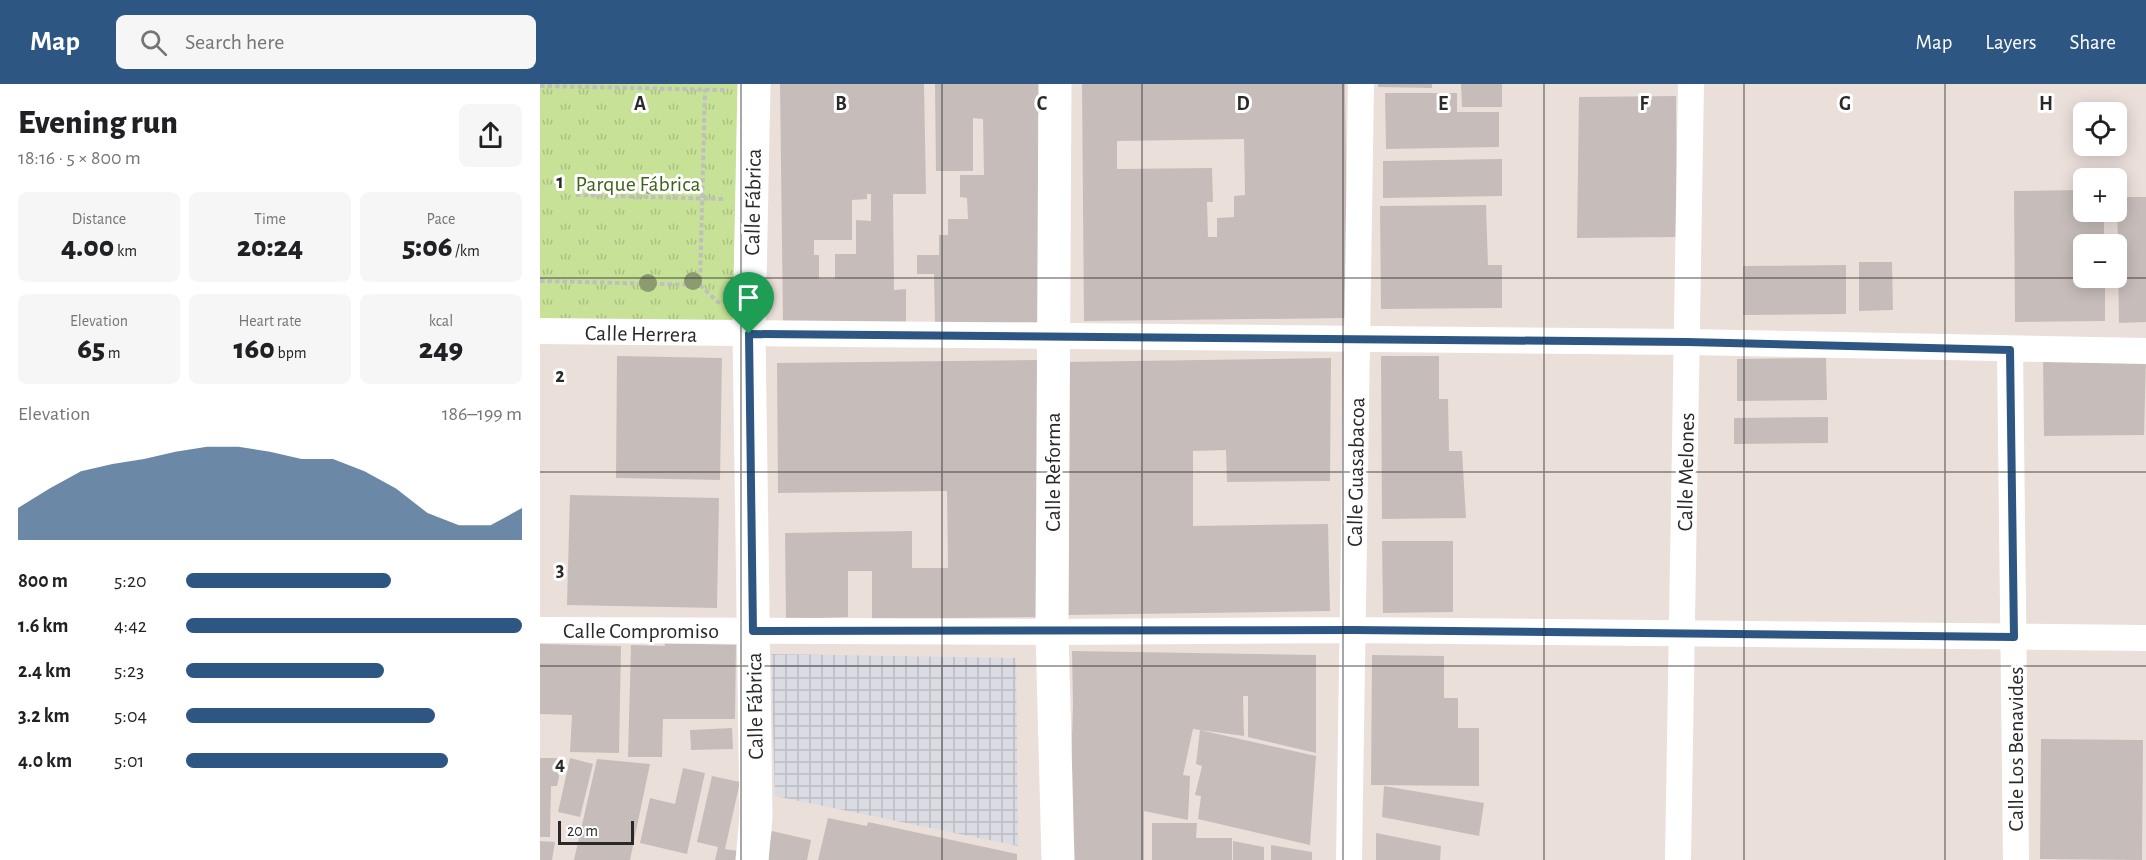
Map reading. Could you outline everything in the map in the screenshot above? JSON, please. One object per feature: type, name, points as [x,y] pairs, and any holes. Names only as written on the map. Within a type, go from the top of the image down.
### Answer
[{"type":"street","name":"Calle Fábrica","points":[[752,860],[756,817],[749,334],[754,84]]},
{"type":"street","name":"Calle Reforma","points":[[1055,84],[1052,632],[1058,860]]},
{"type":"street","name":"Calle Guasabacoa","points":[[1349,860],[1360,84]]},
{"type":"street","name":"Calle Melones","points":[[1678,860],[1690,84]]},
{"type":"street","name":"Calle Herrera","points":[[540,332],[1687,342],[2146,351]]},
{"type":"street","name":"Calle Los Benavides","points":[[2010,350],[2016,860]]},
{"type":"street","name":"Calle Compromiso","points":[[540,630],[1052,632],[1353,630],[2146,638]]},
{"type":"path","points":[[540,86],[705,89],[700,285],[540,281]]},
{"type":"path","points":[[576,195],[752,199]]},
{"type":"shaded area","points":[[771,654],[1016,658],[1018,846],[775,796]]},
{"type":"green space","name":"Parque Fábrica","points":[[540,84],[738,84],[733,326],[540,322]]},
{"type":"building","points":[[780,84],[924,84],[926,194],[893,194],[894,290],[906,289],[906,322],[783,323]],"holes":[[[867,194],[871,194],[871,221],[856,220],[856,254],[835,254],[835,279],[819,279],[819,255],[814,255],[814,240],[852,240],[852,200],[867,199]]]},
{"type":"building","points":[[935,84],[1040,84],[1041,118],[1038,118],[1040,322],[935,323],[934,274],[917,274],[917,255],[939,255],[939,235],[948,235],[948,219],[968,219],[967,198],[960,197],[960,175],[984,175],[983,119],[973,118],[973,171],[936,171]]},
{"type":"building","points":[[1082,84],[1345,84],[1348,318],[1084,321]],"holes":[[[1244,139],[1245,195],[1234,196],[1234,217],[1217,218],[1217,237],[1208,237],[1207,202],[1213,202],[1212,168],[1117,169],[1117,141]]]},
{"type":"building","points":[[1378,84],[1432,84],[1432,88],[1378,87]]},
{"type":"building","points":[[1461,84],[1502,84],[1502,107],[1462,107]]},
{"type":"building","points":[[1385,93],[1457,93],[1457,112],[1499,112],[1499,147],[1386,149]]},
{"type":"building","points":[[1676,96],[1677,237],[1577,238],[1579,97]]},
{"type":"building","points":[[1502,159],[1502,196],[1383,198],[1383,161]]},
{"type":"building","points":[[2073,190],[2073,222],[2104,222],[2104,234],[2073,234],[2073,288],[2105,288],[2105,321],[2015,322],[2014,191]]},
{"type":"building","points":[[2127,197],[2146,197],[2146,322],[2119,323],[2118,288],[2127,288],[2127,234],[2118,234],[2117,222],[2127,222]]},
{"type":"building","points":[[1486,205],[1488,265],[1502,265],[1502,308],[1381,309],[1380,206]]},
{"type":"building","points":[[1859,262],[1892,262],[1893,310],[1859,311]]},
{"type":"building","points":[[1846,265],[1846,314],[1743,315],[1743,266]]},
{"type":"building","points":[[617,356],[722,358],[720,480],[616,478]]},
{"type":"building","points":[[1381,356],[1439,356],[1439,399],[1448,399],[1449,451],[1462,451],[1466,518],[1382,519]]},
{"type":"building","points":[[2146,357],[2144,435],[2044,436],[2043,359]]},
{"type":"building","points":[[1331,358],[1330,481],[1227,482],[1226,450],[1193,451],[1193,526],[1328,524],[1330,611],[1066,615],[1063,362]]},
{"type":"building","points":[[1826,358],[1827,400],[1737,401],[1737,359]]},
{"type":"building","points":[[1038,360],[1041,617],[872,619],[872,571],[848,571],[848,617],[786,619],[785,533],[912,531],[912,568],[948,568],[947,491],[778,493],[777,363]]},
{"type":"building","points":[[1828,417],[1828,443],[1734,444],[1734,418]]},
{"type":"building","points":[[570,495],[719,498],[717,608],[567,605]]},
{"type":"building","points":[[1382,541],[1453,541],[1453,612],[1383,613]]},
{"type":"building","points":[[664,643],[736,645],[735,719],[663,719],[662,757],[628,757],[631,645],[665,646]]},
{"type":"building","points":[[540,644],[621,646],[619,753],[570,752],[572,715],[540,714]]},
{"type":"building","points":[[1072,651],[1316,655],[1316,753],[1248,737],[1248,696],[1243,696],[1244,736],[1193,729],[1183,775],[1190,776],[1188,820],[1144,811],[1144,860],[1068,860],[1073,705]]},
{"type":"building","points":[[1372,655],[1444,656],[1444,698],[1458,698],[1458,728],[1479,728],[1479,786],[1371,785]]},
{"type":"building","points":[[732,728],[733,749],[691,750],[690,730]]},
{"type":"building","points":[[1200,730],[1316,756],[1310,845],[1198,819],[1201,796],[1195,795],[1202,766],[1196,764]]},
{"type":"building","points":[[2041,739],[2143,740],[2142,860],[2040,859]]},
{"type":"building","points":[[540,758],[563,758],[557,786],[551,786],[550,837],[540,837]]},
{"type":"building","points":[[570,758],[593,764],[580,817],[558,812]]},
{"type":"building","points":[[597,759],[650,764],[630,860],[574,860]]},
{"type":"building","points":[[683,768],[705,773],[687,854],[640,843],[650,798],[675,804]]},
{"type":"building","points":[[712,776],[740,782],[725,849],[738,851],[736,860],[715,860],[718,847],[697,842]]},
{"type":"building","points":[[1384,786],[1484,803],[1479,836],[1382,817]]},
{"type":"building","points":[[828,818],[867,826],[868,822],[1017,854],[1017,860],[818,860]]},
{"type":"building","points":[[1152,823],[1197,823],[1196,838],[1232,838],[1232,860],[1152,860]]},
{"type":"building","points":[[772,831],[811,840],[807,860],[765,860]]},
{"type":"building","points":[[1376,833],[1441,846],[1440,860],[1376,860]]},
{"type":"building","points":[[540,841],[555,842],[552,860],[540,860]]},
{"type":"building","points":[[1233,841],[1264,847],[1264,860],[1233,860]]},
{"type":"building","points":[[1271,845],[1312,852],[1312,860],[1271,860]]},
{"type":"route","points":[[749,334],[1687,342],[2010,350],[2014,637],[1353,630],[753,631],[749,334]]}]
